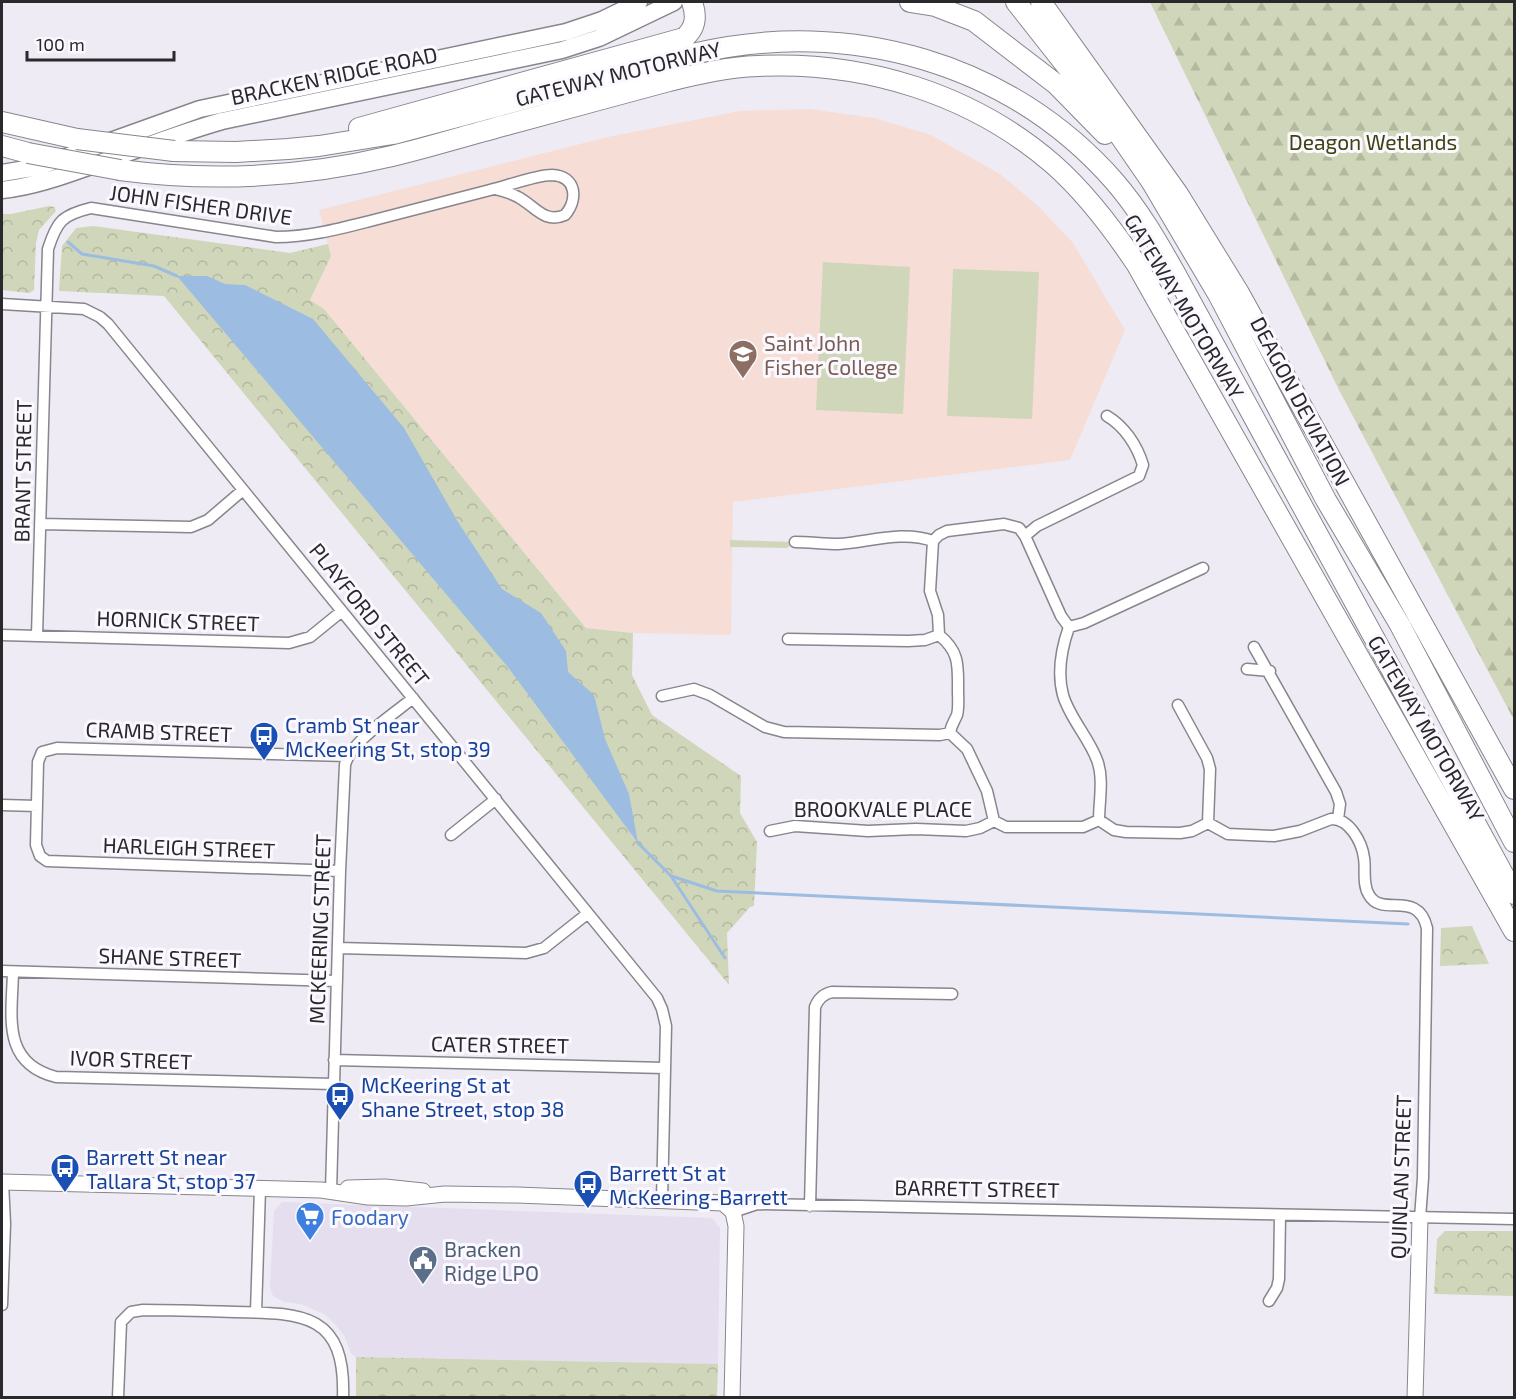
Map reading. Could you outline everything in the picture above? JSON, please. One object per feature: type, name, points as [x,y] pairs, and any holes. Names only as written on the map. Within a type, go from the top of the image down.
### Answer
[{"type":"highway","points":[[319,146],[335,134],[684,38],[694,26],[692,2]]},
{"type":"highway","points":[[910,2],[953,12],[974,21],[1000,40],[1056,84],[1094,121],[1134,171],[1151,181]]},
{"type":"highway","name":"DEAGON DEVIATION","points":[[1016,2],[1109,120],[1151,181],[1219,296],[1320,490],[1400,625],[1515,842]]},
{"type":"highway","name":"DEAGON DEVIATION","points":[[1041,2],[1166,178],[1239,293],[1515,789]]},
{"type":"highway","name":"GATEWAY MOTORWAY","points":[[2,122],[76,139],[174,151],[236,152],[319,146],[416,129],[697,53],[769,41],[832,42],[873,47],[922,59],[965,74],[1001,91],[1042,118],[1078,146],[1113,181],[1149,227],[1515,894]]},
{"type":"highway","name":"GATEWAY MOTORWAY","points":[[2,146],[120,170],[162,175],[219,176],[280,173],[339,166],[392,156],[669,81],[711,72],[757,66],[807,66],[885,77],[927,90],[960,104],[994,122],[1053,165],[1086,197],[1114,230],[1137,265],[1515,931]]},
{"type":"main road","name":"BRACKEN RIDGE ROAD","points":[[2,173],[38,167],[166,121],[222,104],[566,32],[609,17],[639,2]]},
{"type":"main road","name":"BRACKEN RIDGE ROAD","points":[[2,190],[24,187],[60,177],[170,137],[222,121],[562,50],[599,38],[674,2]]},
{"type":"street","name":"JOHN FISHER DRIVE","points":[[46,307],[48,249],[54,228],[70,213],[91,208],[276,237],[299,237],[495,189],[554,175],[567,181],[572,187],[574,202],[565,215],[550,218],[543,216],[520,198],[495,189]]},
{"type":"street","name":"PLAYFORD STREET","points":[[2,304],[84,309],[108,324],[657,998],[666,1026],[662,1200]]},
{"type":"street","name":"BRANT STREET","points":[[38,636],[46,307]]},
{"type":"street","points":[[1025,536],[1037,526],[1139,476],[1143,465],[1140,454],[1119,423],[1107,416]]},
{"type":"street","points":[[40,524],[191,527],[208,520],[243,490]]},
{"type":"street","points":[[950,733],[951,724],[957,715],[957,656],[949,643],[939,635],[938,615],[930,591],[933,541],[939,535],[947,531],[1004,524],[1019,528],[1025,536],[1061,616],[1069,627]]},
{"type":"street","points":[[795,542],[837,544],[903,536],[919,536],[933,541]]},
{"type":"street","points":[[1069,627],[1084,623],[1203,568]]},
{"type":"street","name":"HORNICK STREET","points":[[2,635],[289,643],[310,638],[342,611]]},
{"type":"street","points":[[1069,627],[1064,642],[1060,678],[1063,696],[1098,761],[1099,820]]},
{"type":"street","points":[[788,639],[908,641],[925,640],[939,635]]},
{"type":"street","points":[[1208,823],[1228,834],[1274,836],[1287,835],[1331,819],[1338,819],[1340,804],[1336,792],[1270,671],[1254,647]]},
{"type":"street","points":[[1247,669],[1270,671]]},
{"type":"street","points":[[662,696],[694,689],[710,695],[765,727],[784,732],[940,735],[950,733]]},
{"type":"street","points":[[347,756],[354,746],[413,698]]},
{"type":"street","points":[[1178,705],[1207,758],[1210,769],[1208,823]]},
{"type":"street","points":[[950,733],[967,749],[987,791],[994,821],[1006,827],[1083,827],[1099,820]]},
{"type":"street","name":"CRAMB STREET","points":[[37,806],[39,748],[347,756]]},
{"type":"street","name":"MCKEERING STREET","points":[[331,1191],[339,871],[343,775],[347,756]]},
{"type":"street","points":[[451,836],[496,799]]},
{"type":"street","points":[[2,805],[37,806]]},
{"type":"street","name":"HARLEIGH STREET","points":[[37,806],[35,859],[54,862],[339,871]]},
{"type":"street","name":"QUINLAN STREET","points":[[1338,819],[1347,824],[1359,844],[1364,857],[1365,885],[1369,896],[1379,904],[1416,908],[1425,918],[1427,928],[1423,1178],[1415,1398]]},
{"type":"street","points":[[1099,820],[1114,830],[1126,832],[1180,833],[1192,831],[1208,823]]},
{"type":"street","name":"BROOKVALE PLACE","points":[[770,831],[795,826],[868,831],[916,829],[966,831],[980,828],[994,821]]},
{"type":"street","points":[[338,948],[526,952],[544,948],[587,914]]},
{"type":"street","name":"SHANE STREET","points":[[7,971],[337,981]]},
{"type":"street","name":"IVOR STREET","points":[[7,971],[13,1037],[23,1059],[43,1074],[67,1077],[334,1084]]},
{"type":"street","points":[[810,1206],[814,1007],[821,996],[832,992],[952,994]]},
{"type":"street","name":"CATER STREET","points":[[334,1060],[665,1068]]},
{"type":"street","points":[[2,1305],[4,1224],[2,1182],[331,1191],[384,1198],[445,1194],[723,1203],[733,1212],[736,1226],[732,1398]]},
{"type":"street","points":[[256,1312],[260,1189]]},
{"type":"street","name":"BARRETT STREET","points":[[733,1212],[757,1204],[1515,1220]]},
{"type":"street","points":[[1269,1301],[1277,1288],[1279,1279],[1280,1215]]},
{"type":"street","points":[[118,1398],[119,1328],[126,1315],[142,1310],[256,1312],[309,1319],[323,1328],[331,1337],[340,1355],[344,1398]]},
{"type":"shaded area","name":"Saint John Fisher College","points":[[809,109],[874,118],[931,135],[1000,174],[1037,205],[1073,243],[1125,330],[1070,460],[733,502],[731,635],[633,633],[586,628],[324,309],[310,300],[331,256],[319,210],[608,137],[740,111]]},
{"type":"shaded area","points":[[282,1202],[712,1218],[720,1228],[718,1364],[356,1357],[351,1353],[345,1337],[324,1314],[301,1304],[284,1302],[273,1296],[270,1287],[274,1211]]},
{"type":"green space","name":"Deagon Wetlands","points":[[1150,2],[1514,2],[1514,720],[1339,390]]},
{"type":"green space","points":[[54,207],[56,211],[39,230],[36,243],[34,290],[29,293],[2,290],[2,214]]},
{"type":"green space","points":[[93,226],[290,253],[328,244],[331,256],[310,300],[324,309],[586,628],[633,633],[632,675],[652,715],[741,776],[740,813],[757,842],[754,906],[750,907],[727,933],[729,985],[164,296],[59,291],[62,246],[76,228]]},
{"type":"green space","points":[[823,262],[910,267],[903,414],[816,410]]},
{"type":"green space","points":[[953,269],[1039,272],[1032,419],[947,416]]},
{"type":"green space","points":[[730,540],[795,542],[787,548],[730,547]]},
{"type":"green space","points":[[1472,926],[1489,964],[1440,966],[1441,928]]},
{"type":"green space","points":[[1445,1231],[1514,1231],[1514,1296],[1434,1294],[1437,1239]]},
{"type":"green space","points":[[356,1357],[718,1364],[717,1397],[356,1397]]},
{"type":"water","points":[[177,276],[207,276],[225,284],[245,285],[313,319],[404,428],[458,522],[502,589],[541,613],[566,651],[568,672],[594,695],[605,739],[629,794],[638,843],[507,666]]},
{"type":"waterway","points":[[68,242],[82,254],[154,266],[177,276]]},
{"type":"waterway","points":[[638,843],[671,876],[725,958]]},
{"type":"waterway","points":[[671,876],[717,891],[1408,924]]},
{"type":"place","name":"Saint John Fisher College","points":[[743,380]]},
{"type":"place","name":"Cramb St near McKeering St, stop 39","points":[[264,762]]},
{"type":"place","name":"McKeering St at Shane Street, stop 38","points":[[340,1122]]},
{"type":"place","name":"Barrett St near Tallara St, stop 37","points":[[65,1194]]},
{"type":"place","name":"Barrett St at McKeering-Barrett","points":[[588,1210]]},
{"type":"place","name":"Foodary","points":[[310,1242]]},
{"type":"place","name":"Bracken Ridge LPO","points":[[423,1286]]}]
